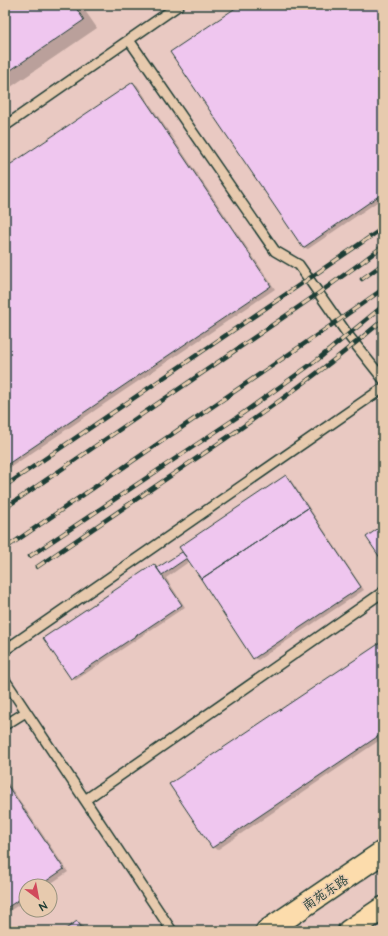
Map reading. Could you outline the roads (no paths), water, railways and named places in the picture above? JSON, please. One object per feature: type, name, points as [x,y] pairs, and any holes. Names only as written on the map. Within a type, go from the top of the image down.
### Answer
[{"type":"highway","name":"南苑东路","points":[[267,931],[383,852]]},
{"type":"highway","points":[[349,931],[383,908]]},
{"type":"lane","points":[[5,126],[179,5]]},
{"type":"lane","points":[[129,40],[275,251],[299,264],[348,335],[383,379]]},
{"type":"lane","points":[[5,650],[383,388]]},
{"type":"lane","points":[[85,800],[383,592]]},
{"type":"lane","points":[[5,680],[172,931]]},
{"type":"lane","points":[[5,725],[26,712]]},
{"type":"railway","points":[[5,486],[383,228]]},
{"type":"railway","points":[[5,508],[319,293],[383,246]]},
{"type":"railway","points":[[362,279],[383,264]]},
{"type":"railway","points":[[10,545],[383,289]]},
{"type":"railway","points":[[30,556],[236,418],[317,360],[383,306]]},
{"type":"railway","points":[[37,567],[263,413],[336,359],[383,320]]}]
